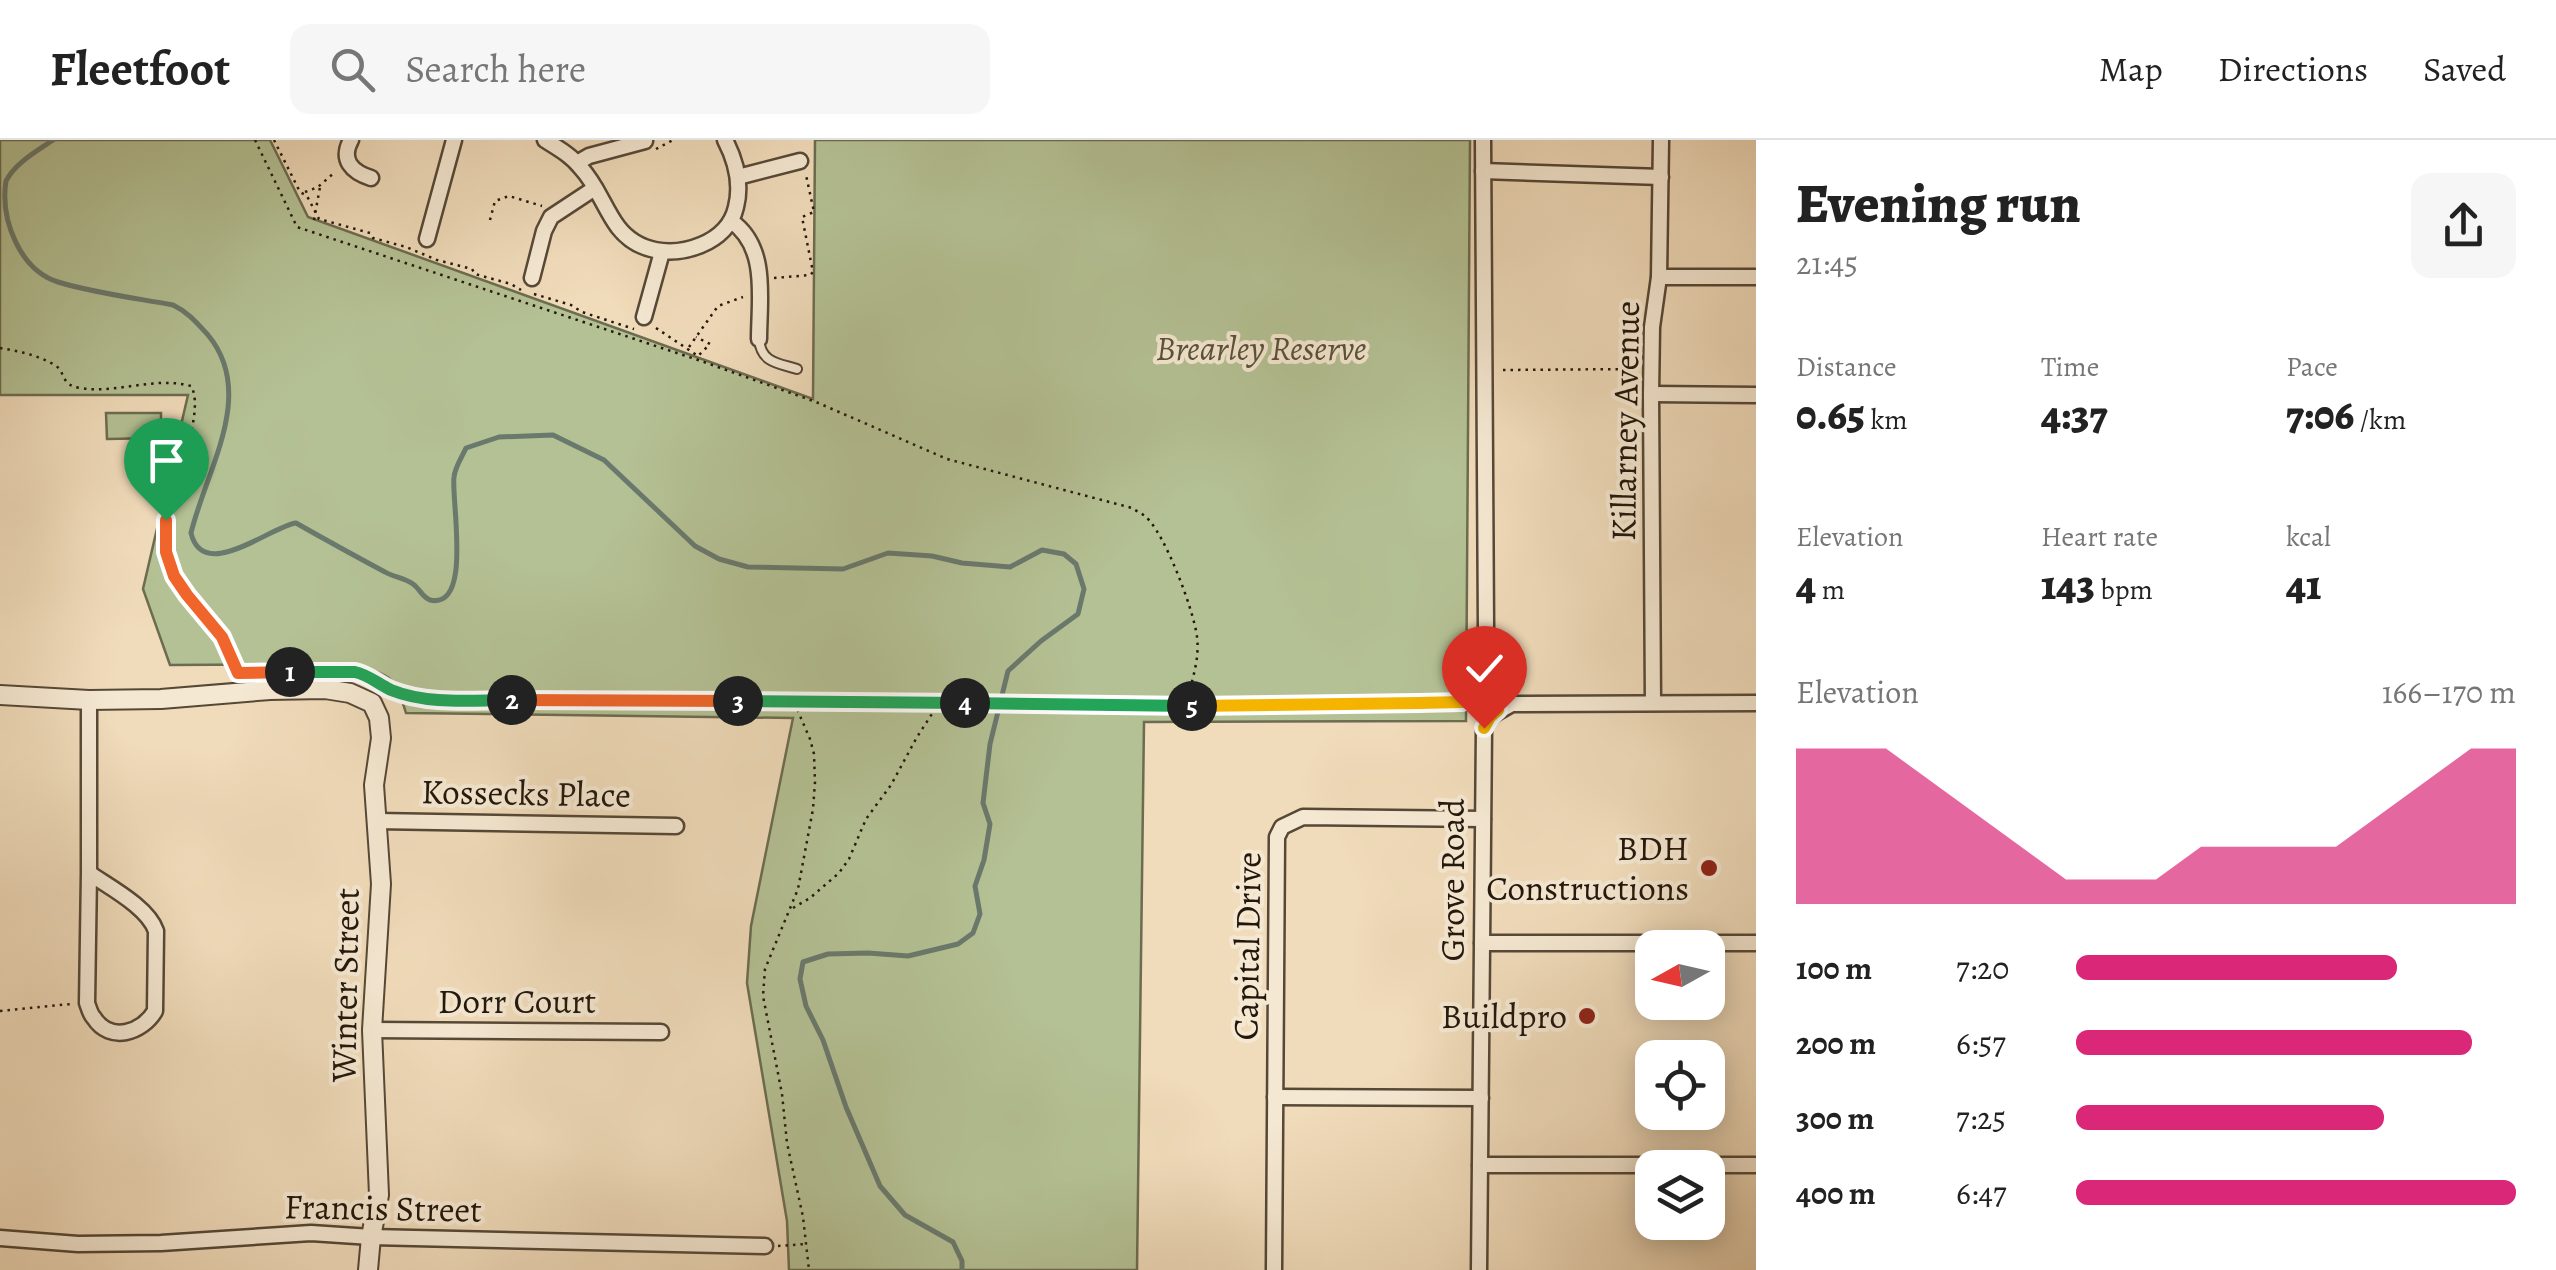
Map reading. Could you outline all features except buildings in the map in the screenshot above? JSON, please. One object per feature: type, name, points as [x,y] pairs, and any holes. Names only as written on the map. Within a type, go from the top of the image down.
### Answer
[{"type":"street","points":[[351,140],[346,152],[349,164],[355,172],[371,178]]},
{"type":"street","points":[[427,239],[454,140]]},
{"type":"street","points":[[544,140],[577,163],[624,233],[644,247],[662,252],[679,252],[701,245],[731,221],[738,199],[738,177],[725,140]]},
{"type":"street","points":[[1483,140],[1486,629],[1480,667],[1487,690],[1498,710],[1512,704],[1756,703]]},
{"type":"street","name":"Killarney Avenue","points":[[1653,703],[1650,394],[1652,327],[1659,277],[1661,140]]},
{"type":"street","points":[[577,163],[648,142]]},
{"type":"street","points":[[738,177],[803,162]]},
{"type":"street","points":[[1483,171],[1661,177]]},
{"type":"street","points":[[532,278],[546,226],[558,210],[596,188]]},
{"type":"street","points":[[731,221],[750,241],[758,264],[759,340]]},
{"type":"street","points":[[644,325],[662,252]]},
{"type":"street","points":[[1659,277],[1756,277]]},
{"type":"street","points":[[1650,394],[1756,395]]},
{"type":"street","name":"Winter Street","points":[[88,700],[325,689],[350,692],[372,703],[379,718],[381,738],[374,785],[382,884],[372,1030],[378,1194],[368,1270]]},
{"type":"street","points":[[0,695],[88,700],[87,1003],[94,1019],[106,1030],[118,1034],[135,1031],[155,1011],[156,942],[152,921],[89,872]]},
{"type":"street","name":"Grove Road","points":[[1479,1270],[1484,728],[1498,710]]},
{"type":"street","name":"Capital Drive","points":[[1274,1270],[1277,837],[1282,827],[1303,817],[1483,819]]},
{"type":"street","name":"Kossecks Place","points":[[376,821],[676,826]]},
{"type":"street","points":[[1482,942],[1756,944]]},
{"type":"street","name":"Dorr Court","points":[[372,1030],[661,1032]]},
{"type":"street","points":[[1275,1098],[1481,1098]]},
{"type":"street","points":[[1480,1165],[1756,1166]]},
{"type":"street","name":"Francis Street","points":[[0,1238],[78,1244],[161,1243],[311,1232],[765,1246]]},
{"type":"lane","points":[[759,340],[765,357],[797,369]]},
{"type":"path","points":[[255,140],[298,227],[800,396],[947,459],[1132,508],[1148,518],[1166,547],[1198,638],[1185,706]]},
{"type":"path","points":[[274,140],[319,220],[370,233],[372,238],[472,269],[475,274],[571,305],[580,312],[656,328],[698,356],[710,344]]},
{"type":"path","points":[[648,142],[657,149],[673,140]]},
{"type":"path","points":[[687,349],[719,304],[759,286],[814,272],[802,218],[814,212],[803,162]]},
{"type":"path","points":[[301,192],[320,186],[349,164]]},
{"type":"path","points":[[314,220],[320,186]]},
{"type":"path","points":[[490,220],[495,201],[509,196],[558,210]]},
{"type":"path","points":[[696,336],[719,345]]},
{"type":"path","points":[[0,348],[56,364],[65,382],[74,387],[164,382],[191,386],[195,406],[166,520],[166,552],[174,576],[222,637],[238,673],[257,674]]},
{"type":"path","points":[[1503,370],[1651,369]]},
{"type":"path","points":[[306,672],[365,674],[390,689],[431,700],[1185,706],[1462,702],[1487,690]]},
{"type":"path","points":[[794,702],[810,739],[816,782],[806,854],[792,909],[766,968],[762,996],[800,1196],[809,1270]]},
{"type":"path","points":[[792,909],[839,874],[866,819],[892,785],[939,703]]},
{"type":"path","points":[[0,1011],[87,1003]]},
{"type":"path","points":[[765,1246],[806,1244]]},
{"type":"green space","name":"Brearley Reserve","points":[[0,140],[270,140],[308,217],[813,399],[815,140],[1470,140],[1466,721],[1144,722],[1137,1270],[789,1270],[787,1221],[747,983],[751,926],[793,718],[406,713],[389,678],[351,664],[170,665],[143,589],[188,395],[0,395]]},
{"type":"green space","points":[[106,413],[161,413],[161,438],[107,439]]},
{"type":"waterway","points":[[53,140],[21,163],[6,181],[6,212],[23,255],[33,267],[58,282],[173,305],[200,326],[222,358],[228,382],[228,407],[191,533],[198,547],[209,553],[239,548],[296,523],[388,574],[410,582],[427,599],[443,599],[456,572],[454,477],[466,448],[499,437],[553,435],[604,460],[695,546],[719,559],[748,567],[843,569],[888,553],[1010,567],[1042,550],[1064,554],[1076,564],[1084,589],[1078,614],[1008,671],[990,744],[983,803],[990,824],[975,886],[980,914],[973,933],[958,944],[908,956],[828,954],[803,962],[800,979],[806,1006],[880,1186],[905,1215],[953,1242],[962,1270]]},
{"type":"place","name":"BDH Constructions","points":[[1709,868]]},
{"type":"place","name":"Buildpro","points":[[1587,1016]]},
{"type":"route","points":[[166,520],[166,552],[174,576],[212,622],[241,674],[355,672],[390,689],[431,700],[1185,706],[1462,702],[1487,690],[1498,710],[1484,728]]}]
